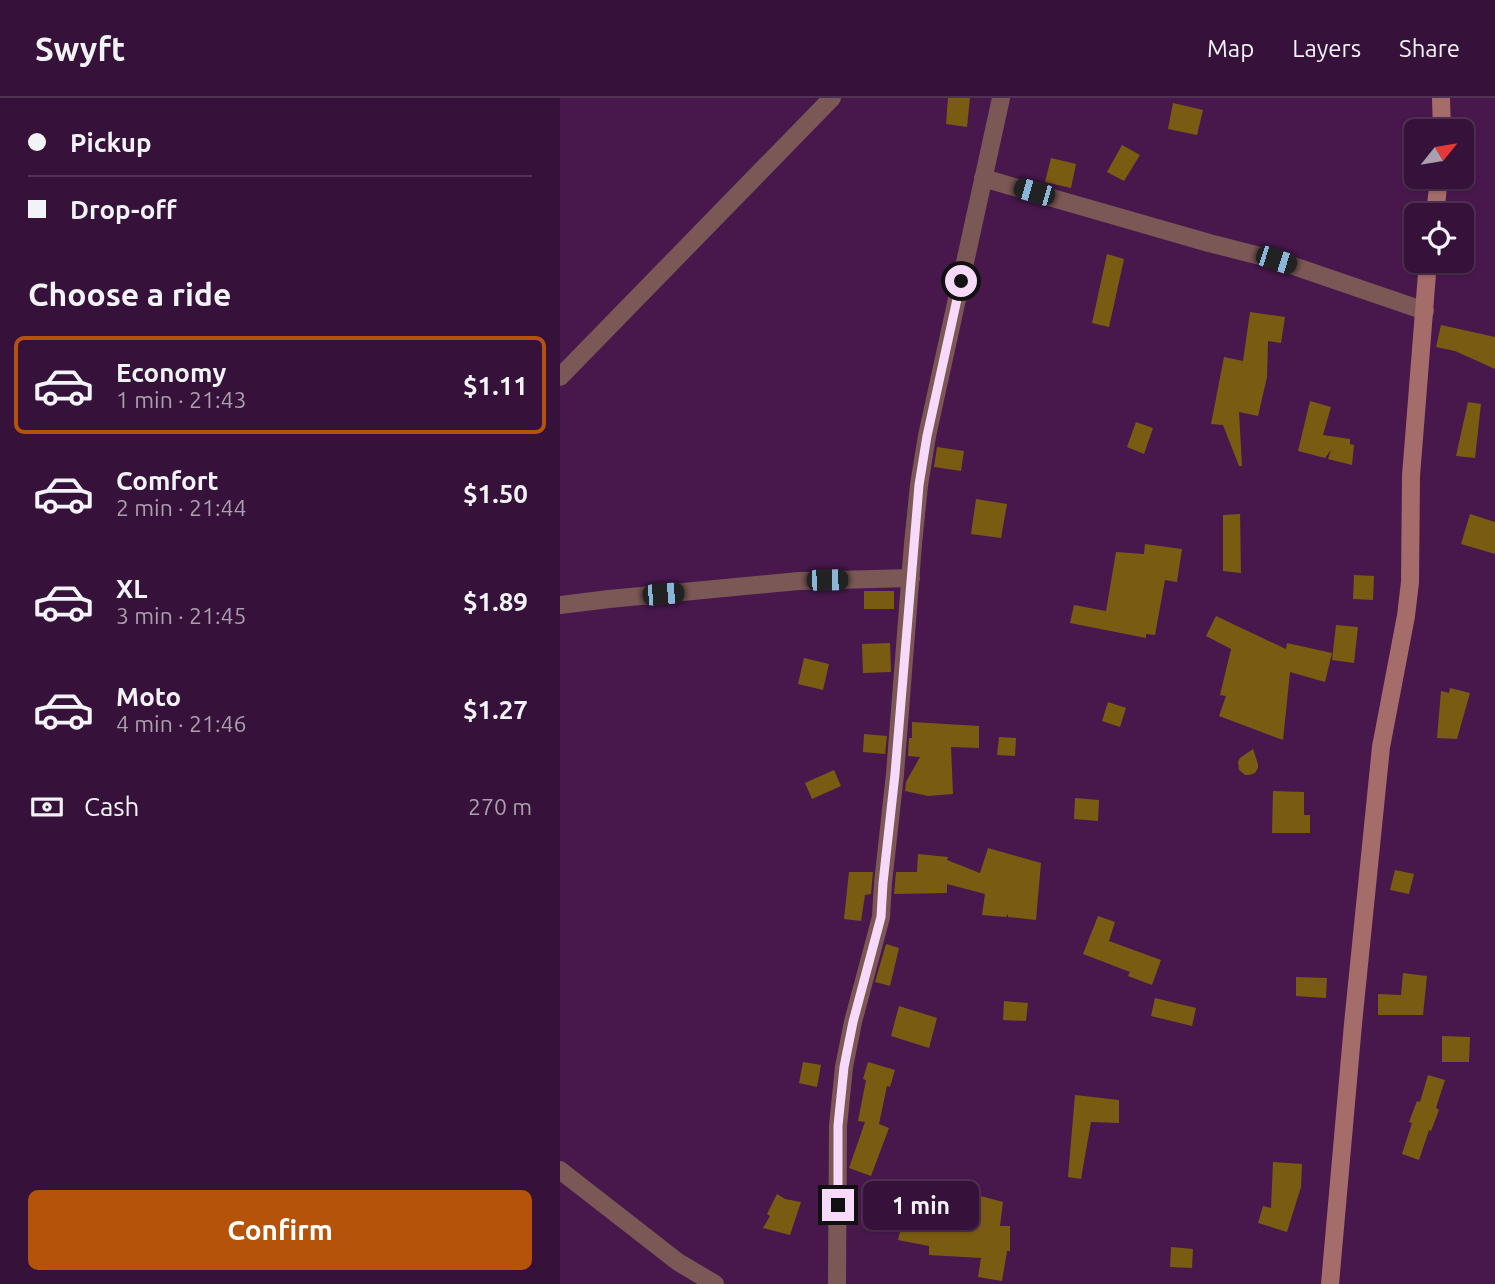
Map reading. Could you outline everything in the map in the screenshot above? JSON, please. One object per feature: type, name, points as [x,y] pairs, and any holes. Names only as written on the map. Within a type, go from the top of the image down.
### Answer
[{"type":"street","points":[[560,377],[832,98]]},
{"type":"street","points":[[837,1284],[838,1126],[844,1067],[881,917],[919,485],[927,436],[1001,98]]},
{"type":"street","points":[[1441,98],[1442,119]]},
{"type":"street","points":[[983,178],[1276,260],[1425,311]]},
{"type":"street","points":[[1329,1284],[1381,747],[1410,582],[1411,476],[1427,273]]},
{"type":"street","points":[[560,606],[799,581],[911,578]]},
{"type":"street","points":[[560,1170],[678,1262],[715,1284]]},
{"type":"building","points":[[948,98],[970,98],[967,127],[946,124]]},
{"type":"building","points":[[1173,103],[1203,110],[1197,135],[1168,129]]},
{"type":"building","points":[[1122,145],[1140,155],[1124,181],[1107,172]]},
{"type":"building","points":[[1051,158],[1076,164],[1071,188],[1045,182]]},
{"type":"building","points":[[1107,254],[1124,259],[1109,327],[1092,323]]},
{"type":"building","points":[[1250,312],[1285,317],[1281,343],[1268,341],[1267,377],[1258,416],[1239,412],[1242,466],[1239,466],[1223,425],[1211,424],[1224,357],[1243,361]]},
{"type":"building","points":[[1441,325],[1495,337],[1495,369],[1455,351],[1436,347]]},
{"type":"building","points":[[1310,401],[1331,407],[1323,435],[1350,439],[1350,444],[1354,445],[1352,465],[1328,459],[1331,450],[1325,458],[1298,451]]},
{"type":"building","points":[[1468,402],[1481,404],[1475,458],[1456,456]]},
{"type":"building","points":[[1136,422],[1153,428],[1144,454],[1127,447]]},
{"type":"building","points":[[937,447],[964,451],[961,471],[934,467]]},
{"type":"building","points":[[976,499],[1007,504],[1001,538],[971,534]]},
{"type":"building","points":[[1240,514],[1241,573],[1223,571],[1223,515]]},
{"type":"building","points":[[1470,514],[1495,522],[1495,554],[1461,544]]},
{"type":"building","points":[[1145,544],[1182,549],[1177,582],[1165,580],[1155,635],[1146,634],[1146,638],[1070,623],[1074,605],[1106,611],[1116,552],[1144,554]]},
{"type":"building","points":[[1354,575],[1374,576],[1373,600],[1353,599]]},
{"type":"building","points":[[864,591],[894,591],[894,609],[864,609]]},
{"type":"building","points":[[1216,616],[1286,649],[1287,643],[1332,653],[1325,682],[1290,672],[1283,740],[1219,716],[1226,696],[1220,695],[1231,649],[1206,636]]},
{"type":"building","points":[[1336,625],[1358,627],[1354,663],[1332,660]]},
{"type":"building","points":[[890,643],[891,672],[863,673],[862,644]]},
{"type":"building","points":[[804,658],[829,664],[823,690],[798,684]]},
{"type":"building","points":[[1450,688],[1470,693],[1457,739],[1437,738],[1441,691],[1449,693]]},
{"type":"building","points":[[1108,702],[1126,708],[1120,727],[1102,721]]},
{"type":"building","points":[[912,722],[979,726],[979,748],[951,747],[953,794],[928,796],[905,791],[906,782],[920,757],[908,756]]},
{"type":"building","points":[[864,734],[887,736],[885,754],[863,752]]},
{"type":"building","points":[[999,737],[1016,738],[1015,756],[997,755]]},
{"type":"building","points":[[1253,749],[1258,768],[1255,773],[1245,775],[1239,770],[1238,762]]},
{"type":"building","points":[[834,770],[841,786],[812,799],[805,783]]},
{"type":"building","points":[[1273,791],[1304,792],[1304,815],[1310,815],[1310,833],[1272,833]]},
{"type":"building","points":[[1075,798],[1099,800],[1098,821],[1074,819]]},
{"type":"building","points":[[988,848],[1041,863],[1036,920],[1008,917],[1008,914],[1006,917],[982,915],[985,894],[947,884],[947,893],[894,894],[896,872],[917,872],[918,854],[948,857],[947,860],[980,873]]},
{"type":"building","points":[[1395,870],[1414,874],[1409,894],[1390,890]]},
{"type":"building","points":[[849,872],[873,872],[871,894],[865,895],[861,921],[844,919]]},
{"type":"building","points":[[1098,916],[1115,922],[1109,941],[1161,960],[1152,985],[1128,976],[1130,972],[1083,954]]},
{"type":"building","points":[[886,944],[899,948],[890,986],[875,982]]},
{"type":"building","points":[[1403,973],[1427,976],[1423,1015],[1378,1015],[1378,994],[1401,995]]},
{"type":"building","points":[[1296,977],[1327,978],[1326,998],[1296,996]]},
{"type":"building","points":[[1155,998],[1196,1008],[1192,1026],[1151,1016]]},
{"type":"building","points":[[1004,1001],[1028,1003],[1026,1021],[1003,1020]]},
{"type":"building","points":[[899,1006],[937,1018],[929,1048],[891,1036]]},
{"type":"building","points":[[1442,1036],[1470,1037],[1469,1062],[1442,1062]]},
{"type":"building","points":[[803,1062],[821,1065],[817,1087],[799,1083]]},
{"type":"building","points":[[868,1062],[895,1070],[890,1087],[887,1086],[879,1124],[889,1128],[871,1176],[849,1168],[865,1122],[858,1121]]},
{"type":"building","points":[[1428,1075],[1445,1080],[1436,1108],[1439,1110],[1419,1160],[1402,1154],[1412,1123],[1409,1122],[1417,1101],[1420,1102]]},
{"type":"building","points":[[1075,1095],[1119,1100],[1119,1123],[1091,1122],[1081,1179],[1068,1177]]},
{"type":"building","points":[[1273,1162],[1302,1164],[1301,1187],[1287,1232],[1258,1223],[1263,1206],[1271,1208]]},
{"type":"building","points":[[951,1188],[1003,1202],[1000,1226],[1010,1226],[1010,1251],[1007,1251],[1002,1281],[978,1277],[981,1258],[929,1255],[929,1246],[898,1240],[904,1214],[942,1223]]},
{"type":"building","points":[[777,1194],[785,1199],[801,1202],[790,1235],[763,1228]]},
{"type":"building","points":[[1171,1247],[1193,1249],[1192,1268],[1170,1267]]},
{"type":"route","points":[[838,1205],[838,1126],[844,1067],[881,917],[919,485],[961,281]]}]
